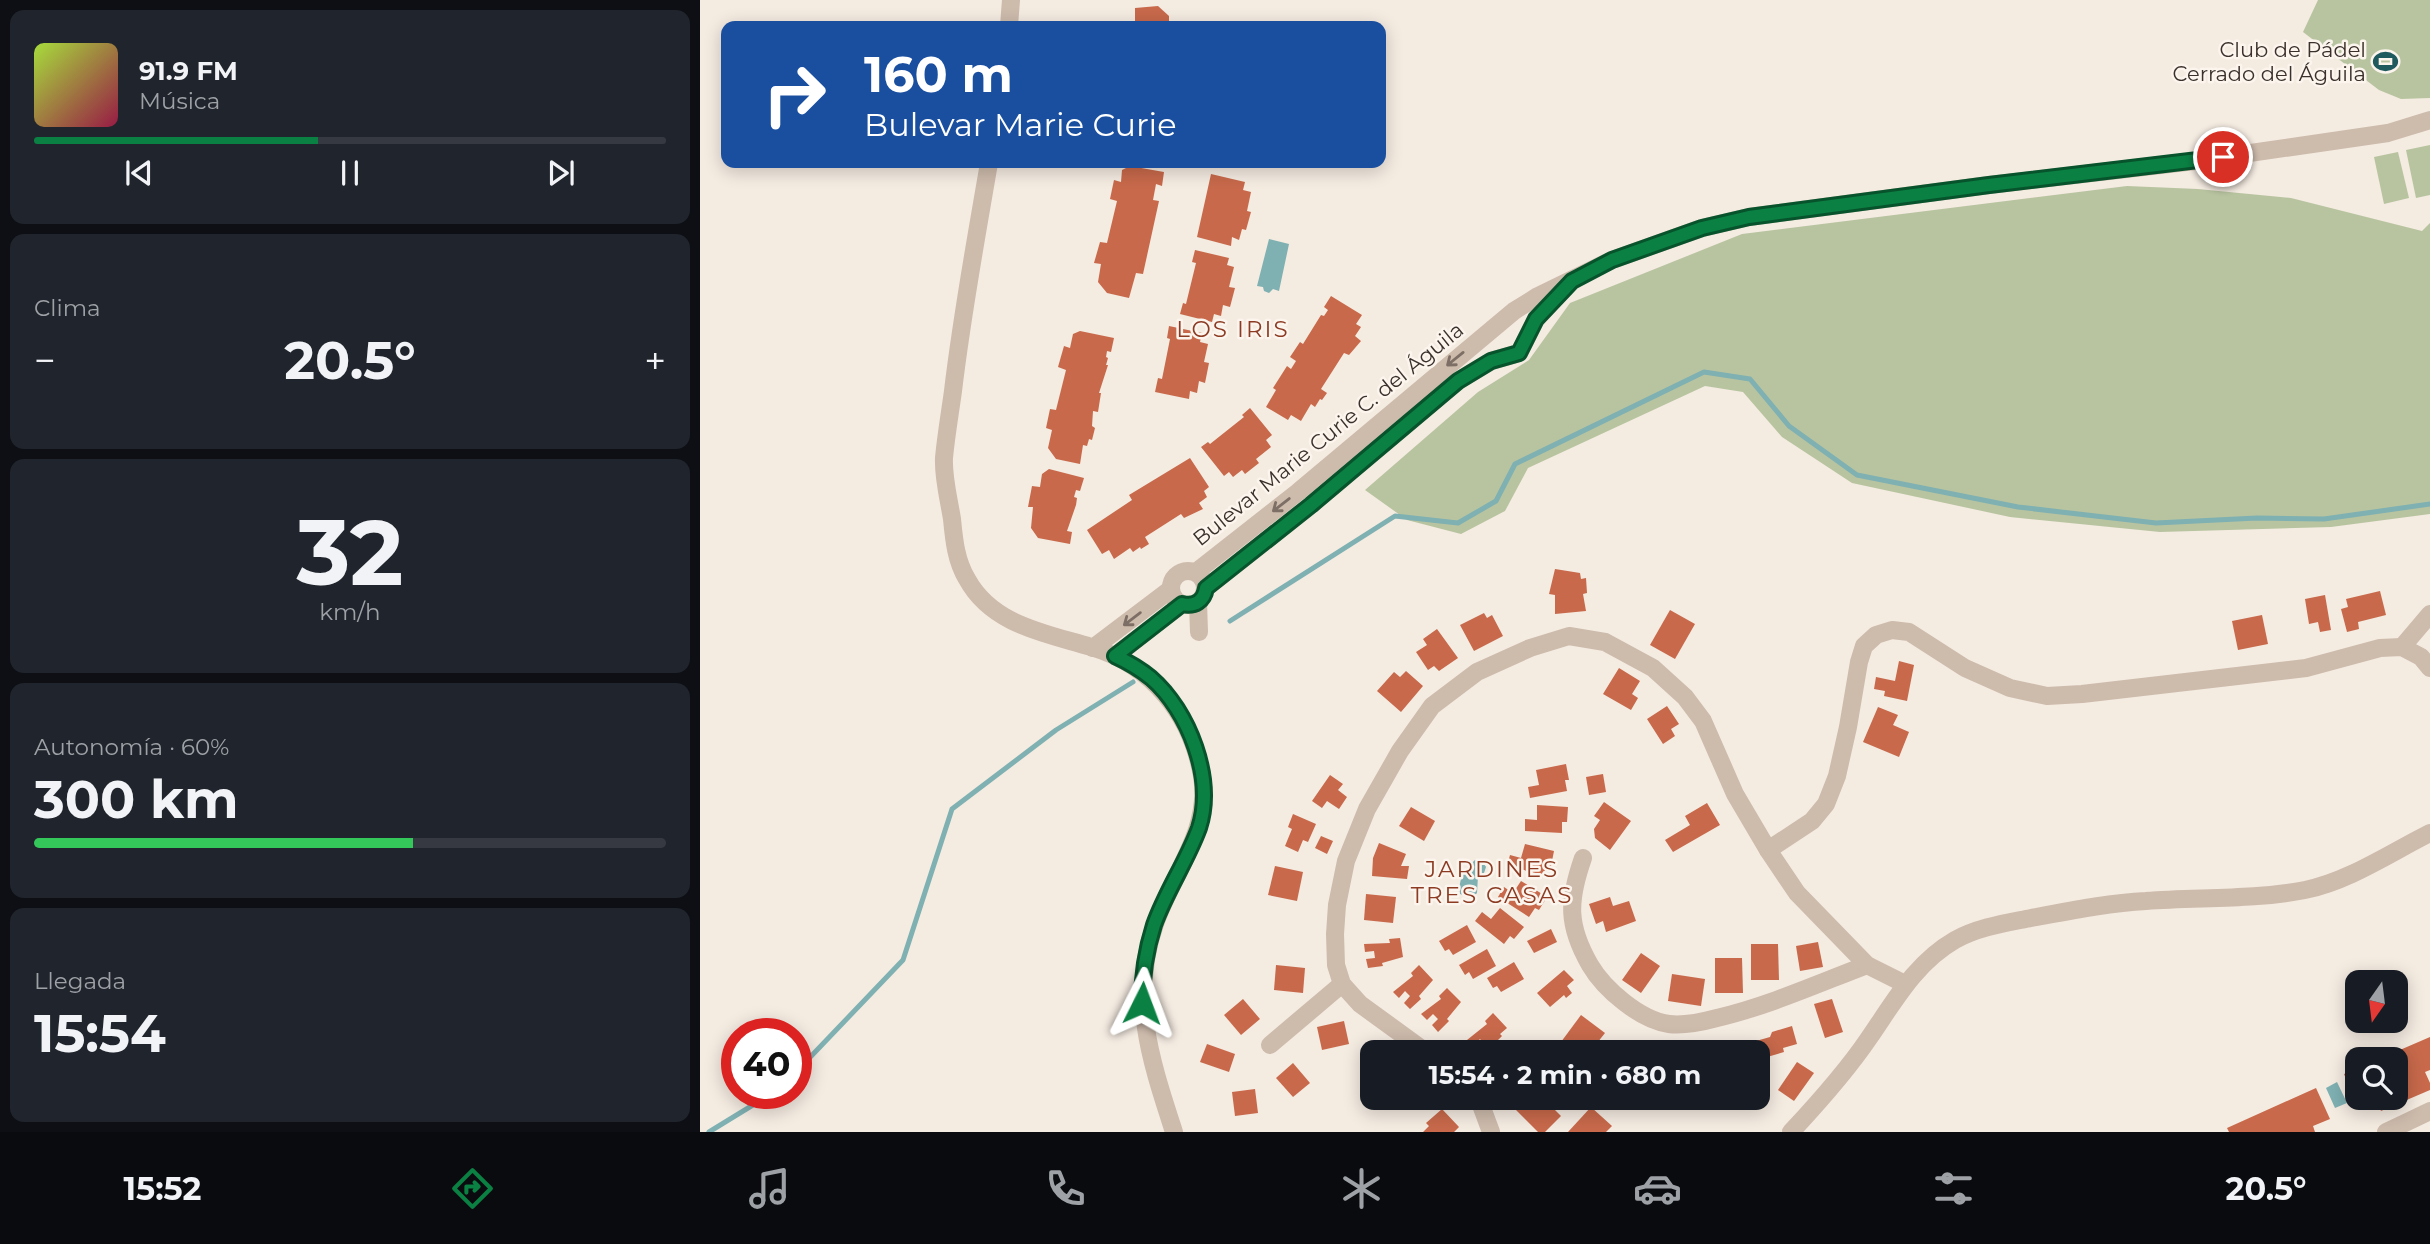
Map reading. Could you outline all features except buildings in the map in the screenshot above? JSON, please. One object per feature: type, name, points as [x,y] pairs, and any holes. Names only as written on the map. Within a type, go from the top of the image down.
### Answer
[{"type":"street","points":[[1009,21],[1011,0]]},
{"type":"street","name":"Bulevar Marie Curie C. del Águila","points":[[1196,572],[1298,492],[1514,311],[1538,296],[1612,260],[1659,242],[1749,217],[2291,147],[2388,133],[2430,120]]},
{"type":"street","points":[[988,168],[961,319],[944,460],[956,551],[966,578],[983,602],[1029,630],[1093,648],[1135,666],[1153,680],[1185,723],[1202,776],[1204,803],[1199,827],[1155,924],[1142,976],[1146,1039],[1174,1132]]},
{"type":"street","name":"Bulevar Marie Curie C. del Águila","points":[[1115,656],[1195,598],[1311,505],[1458,381],[1491,361],[1519,353],[1536,319],[1572,281]]},
{"type":"street","points":[[1494,327],[1511,323],[1523,335],[1524,345]]},
{"type":"street","name":"Bulevar Marie Curie C. del Águila","points":[[1494,327],[1488,336],[1491,348],[1508,358]]},
{"type":"street","points":[[1195,598],[1174,598],[1172,582],[1178,573],[1196,572],[1204,581],[1195,598],[1199,632]]},
{"type":"street","points":[[1093,648],[1171,589]]},
{"type":"street","points":[[2402,647],[2430,614]]},
{"type":"street","points":[[1768,850],[1812,821],[1826,804],[1838,776],[1864,646],[1876,635],[1892,630],[1909,632],[1965,668],[2010,688],[2047,696],[2082,695],[2306,668],[2379,648],[2402,647],[2421,657],[2430,668]]},
{"type":"street","points":[[1410,1040],[1360,1004],[1342,984],[1336,965],[1335,934],[1337,905],[1346,861],[1367,809],[1400,751],[1432,706],[1477,672],[1569,636],[1605,642],[1653,668],[1685,698],[1703,721],[1735,794],[1797,893],[1867,965],[1905,984]]},
{"type":"street","points":[[1791,1132],[1830,1091],[1905,984],[1929,960],[1956,940],[1992,926],[2054,914],[2144,901],[2268,895],[2307,889],[2344,877],[2430,833]]},
{"type":"street","points":[[1583,858],[1573,887],[1572,915],[1578,943],[1595,973],[1619,998],[1641,1013],[1668,1024],[1699,1023],[1751,1010],[1867,965]]},
{"type":"street","points":[[1270,1045],[1342,984]]},
{"type":"street","points":[[1483,1110],[1491,1132]]},
{"type":"street","points":[[2386,1132],[2430,1111]]},
{"type":"green space","name":"Club de Pádel Cerrado del Águila","points":[[2318,0],[2430,0],[2430,98],[2401,99],[2379,90],[2303,32]]},
{"type":"green space","points":[[2430,145],[2430,195],[2416,198],[2406,150]]},
{"type":"green space","points":[[2398,152],[2409,198],[2384,204],[2374,157]]},
{"type":"green space","points":[[2127,186],[2198,189],[2291,198],[2422,231],[2430,223],[2430,514],[2331,527],[2160,532],[2010,517],[1852,483],[1782,437],[1743,392],[1705,386],[1528,468],[1505,511],[1461,534],[1407,520],[1365,490],[1478,392],[1529,360],[1570,303],[1742,234]]},
{"type":"water","points":[[1269,239],[1289,244],[1279,291],[1273,289],[1269,293],[1264,291],[1263,287],[1257,286]]},
{"type":"water","points":[[1475,860],[1482,860],[1486,867],[1484,873],[1478,876],[1477,893],[1472,898],[1460,894],[1460,884],[1465,871]]},
{"type":"water","points":[[2337,1082],[2345,1104],[2335,1108],[2326,1088]]},
{"type":"waterway","points":[[1230,621],[1395,516],[1458,523],[1496,501],[1515,464],[1704,372],[1750,379],[1789,426],[1857,475],[2018,507],[2156,523],[2257,518],[2324,519],[2430,504]]},
{"type":"waterway","points":[[812,1055],[903,960],[952,809],[1056,730],[1133,682]]},
{"type":"waterway","points":[[709,1132],[747,1109]]},
{"type":"place","name":"Club de Pádel Cerrado del Águila","points":[[2386,61]]},
{"type":"district","name":"LOS IRIS","points":[[1233,329]]},
{"type":"district","name":"JARDINES TRES CASAS","points":[[1492,882]]},
{"type":"route","points":[[1142,1003],[1142,976],[1155,924],[1199,827],[1204,803],[1202,776],[1185,723],[1168,698],[1153,680],[1135,666],[1115,656],[1182,604],[1193,605],[1203,598],[1206,588],[1311,505],[1458,381],[1491,361],[1519,353],[1536,319],[1572,281],[1612,260],[1659,242],[1749,217],[2223,157]]}]
